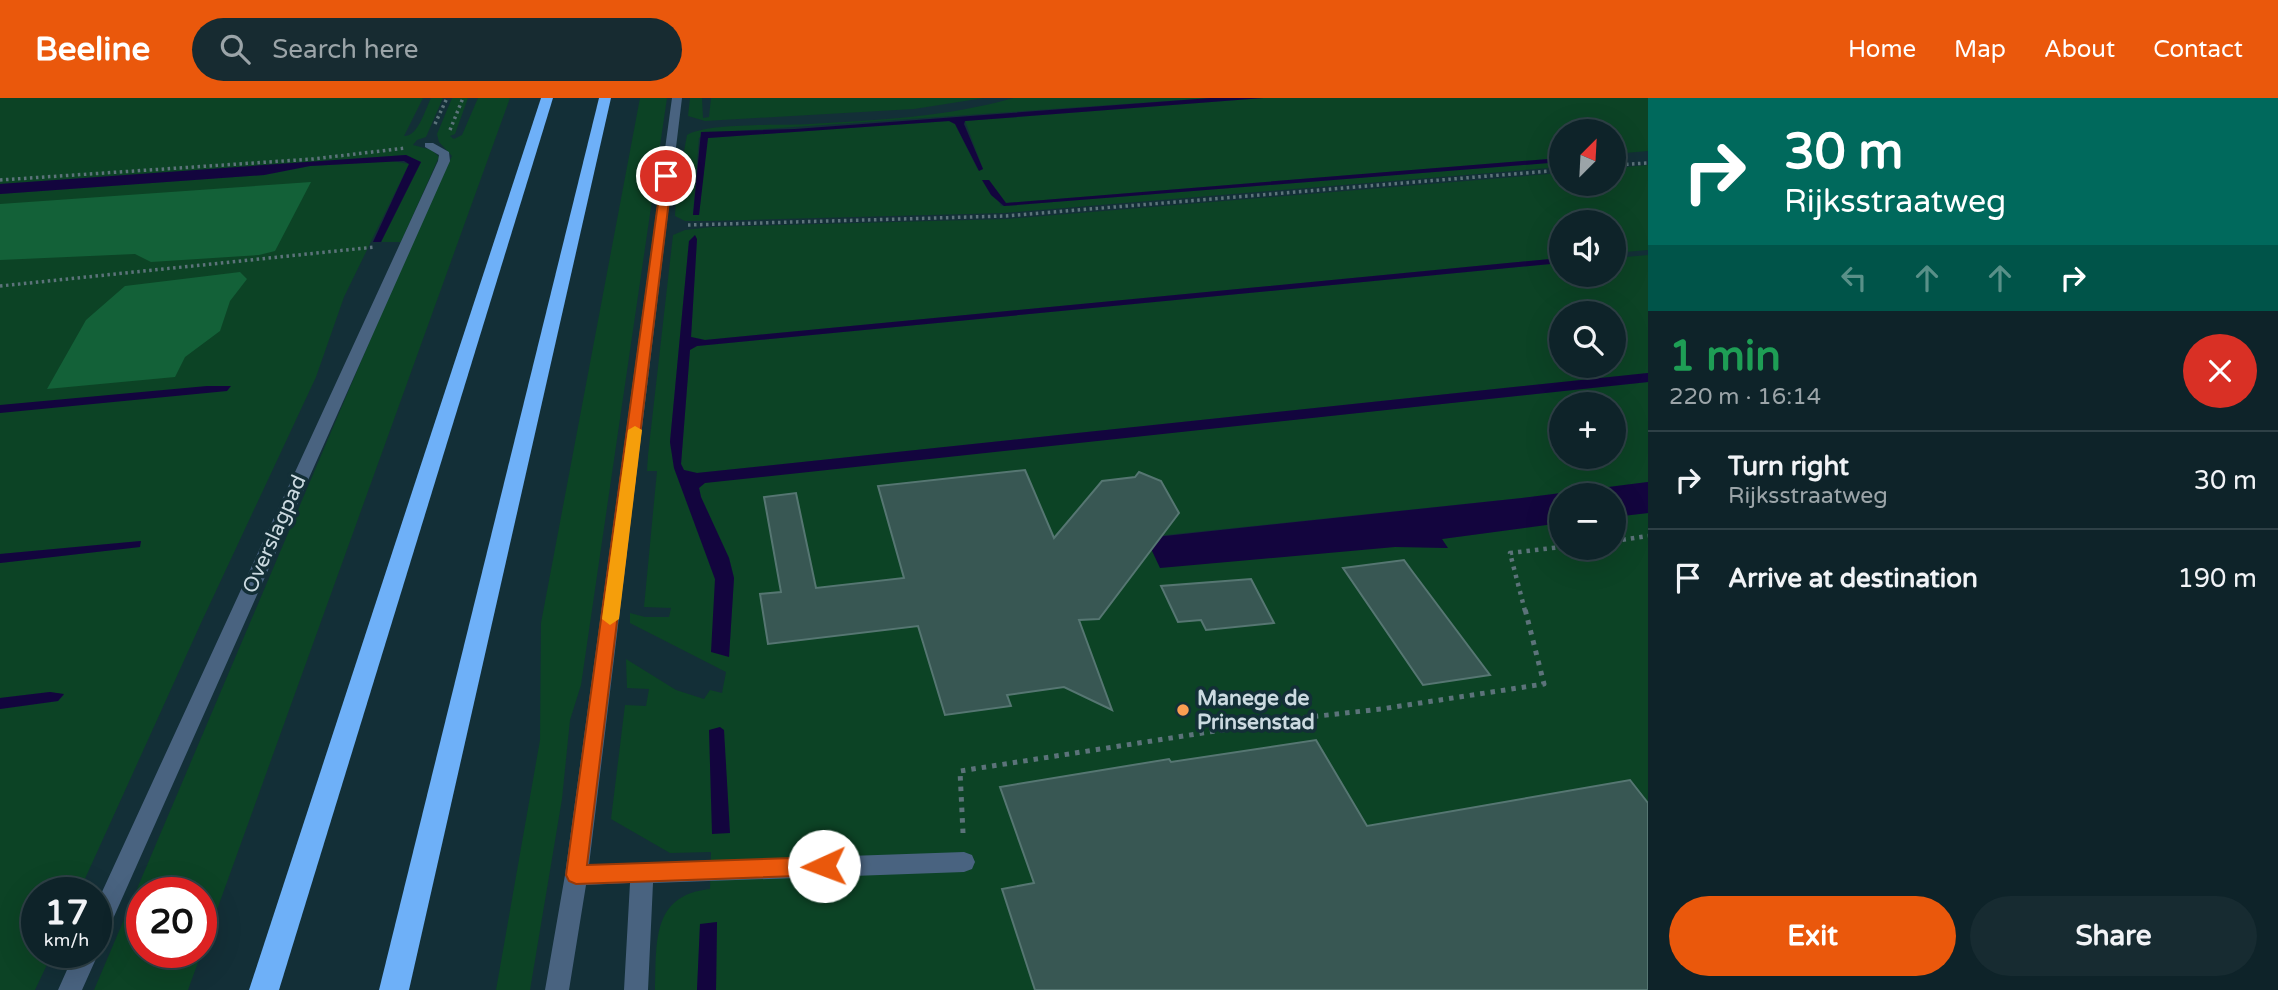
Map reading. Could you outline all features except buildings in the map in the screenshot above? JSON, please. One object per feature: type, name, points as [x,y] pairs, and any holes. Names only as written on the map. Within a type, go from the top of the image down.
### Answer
[{"type":"highway","points":[[264,990],[547,98]]},
{"type":"highway","points":[[394,990],[605,98]]},
{"type":"street","points":[[557,990],[576,875],[677,98]]},
{"type":"street","name":"Overslagpad","points":[[112,895],[444,160],[445,154],[429,145]]},
{"type":"street","points":[[576,875],[964,862]]},
{"type":"street","points":[[635,990],[642,873]]},
{"type":"street","points":[[70,990],[80,968]]},
{"type":"path","points":[[0,180],[313,159],[429,145]]},
{"type":"path","points":[[1626,164],[1648,163]]},
{"type":"path","points":[[659,227],[1006,216],[1549,171]]},
{"type":"path","points":[[0,286],[369,247],[404,246]]},
{"type":"path","points":[[1626,539],[1648,536]]},
{"type":"path","points":[[964,862],[960,771],[1292,719],[1381,709],[1544,684],[1510,554],[1549,549]]},
{"type":"green space","points":[[0,98],[423,98],[404,136],[417,128],[431,98],[443,98],[426,137],[417,140],[413,145],[432,150],[439,157],[401,242],[381,242],[421,162],[406,155],[0,184]]},
{"type":"green space","points":[[452,98],[468,98],[455,134],[450,136],[454,139],[462,135],[478,98],[510,98],[217,910],[217,877],[142,877],[410,246],[452,156],[439,142],[437,134]]},
{"type":"green space","points":[[640,98],[667,98],[581,685],[570,720],[562,799],[530,990],[496,990],[540,740],[541,623]]},
{"type":"green space","points":[[690,98],[702,98],[703,118],[709,117],[711,98],[984,98],[914,109],[705,121],[688,116]]},
{"type":"green space","points":[[1013,98],[1211,98],[708,133],[699,138],[693,215],[699,215],[707,138],[949,121],[955,124],[978,170],[983,169],[965,121],[1263,98],[1648,98],[1648,151],[1626,153],[1626,119],[1549,119],[1549,159],[1006,203],[989,180],[1001,206],[1004,206],[1549,163],[1549,168],[1004,213],[711,221],[685,221],[675,216],[687,135],[697,131],[728,126],[912,117]]},
{"type":"green space","points":[[393,161],[409,164],[344,297],[316,377],[86,877],[21,877],[21,968],[45,968],[35,990],[0,990],[0,709],[58,701],[64,695],[50,692],[0,698],[0,563],[139,547],[140,541],[0,554],[0,194],[264,175],[310,166]]},
{"type":"green space","name":"Manege de Prinsenstad","points":[[1648,165],[1648,250],[1626,252],[1626,210],[1549,210],[1549,259],[705,340],[691,337],[697,239],[689,241],[670,442],[674,468],[715,579],[715,608],[729,656],[734,578],[729,558],[701,497],[699,487],[705,482],[1549,392],[1549,469],[1626,469],[1626,392],[1554,392],[1648,382],[1648,482],[1626,485],[1549,483],[1549,495],[1147,537],[1447,548],[1441,539],[1549,525],[1549,560],[1626,560],[1626,516],[1648,513],[1648,990],[716,990],[717,922],[700,925],[697,990],[655,990],[657,940],[661,925],[676,901],[690,893],[710,889],[711,852],[670,853],[611,819],[625,705],[646,706],[649,689],[627,688],[626,659],[676,690],[704,699],[710,690],[722,693],[726,672],[630,623],[630,613],[645,617],[669,617],[671,608],[644,607],[657,471],[647,471],[648,455],[673,235],[685,230],[711,227],[1007,219],[1549,174],[1549,196],[1626,196],[1626,167]]},
{"type":"green space","points":[[311,182],[275,251],[259,255],[151,262],[135,254],[0,260],[0,204]]},
{"type":"green space","points":[[1648,255],[1648,373],[1626,375],[1626,301],[1549,301],[1549,378],[1600,378],[697,473],[684,470],[681,464],[690,349],[697,346],[1549,264],[1549,287],[1626,287],[1626,257]]},
{"type":"green space","points":[[240,272],[247,279],[230,301],[220,331],[185,357],[175,377],[47,389],[86,320],[125,286]]},
{"type":"green space","points":[[126,915],[126,968],[196,968],[188,990],[94,990],[103,968],[112,968],[112,948]]},
{"type":"shaded area","points":[[1211,98],[1263,98],[965,121],[983,169],[979,171],[955,124],[949,121],[708,138],[699,215],[693,215],[701,132],[795,129]]},
{"type":"shaded area","points":[[406,155],[421,162],[381,242],[373,242],[409,164],[404,161],[310,166],[264,175],[0,194],[0,184]]},
{"type":"shaded area","points":[[1549,159],[1549,163],[1004,206],[991,195],[982,180],[989,180],[1006,203]]},
{"type":"shaded area","points":[[695,235],[697,239],[691,337],[705,340],[1549,259],[1549,264],[697,346],[690,350],[681,464],[684,470],[697,473],[1600,378],[1626,378],[1626,375],[1648,373],[1648,382],[705,483],[699,488],[701,497],[729,558],[734,578],[729,657],[711,652],[715,579],[674,468],[670,442],[689,241]]},
{"type":"shaded area","points":[[231,386],[227,391],[0,413],[0,405]]},
{"type":"shaded area","points":[[1648,482],[1648,513],[1626,516],[1626,485]]},
{"type":"shaded area","points":[[1549,495],[1549,525],[1442,539],[1448,548],[1395,547],[1160,568],[1146,538]]},
{"type":"shaded area","points":[[141,541],[140,547],[0,563],[0,554]]},
{"type":"shaded area","points":[[50,692],[64,694],[58,701],[0,709],[0,698]]},
{"type":"shaded area","points":[[720,727],[724,730],[730,833],[712,834],[709,730]]},
{"type":"shaded area","points":[[717,922],[716,990],[697,990],[700,924]]},
{"type":"slow traffic","points":[[610,619],[635,430]]},
{"type":"place","name":"Manege de Prinsenstad","points":[[1183,710]]},
{"type":"route","points":[[666,176],[576,875],[824,866]]}]
